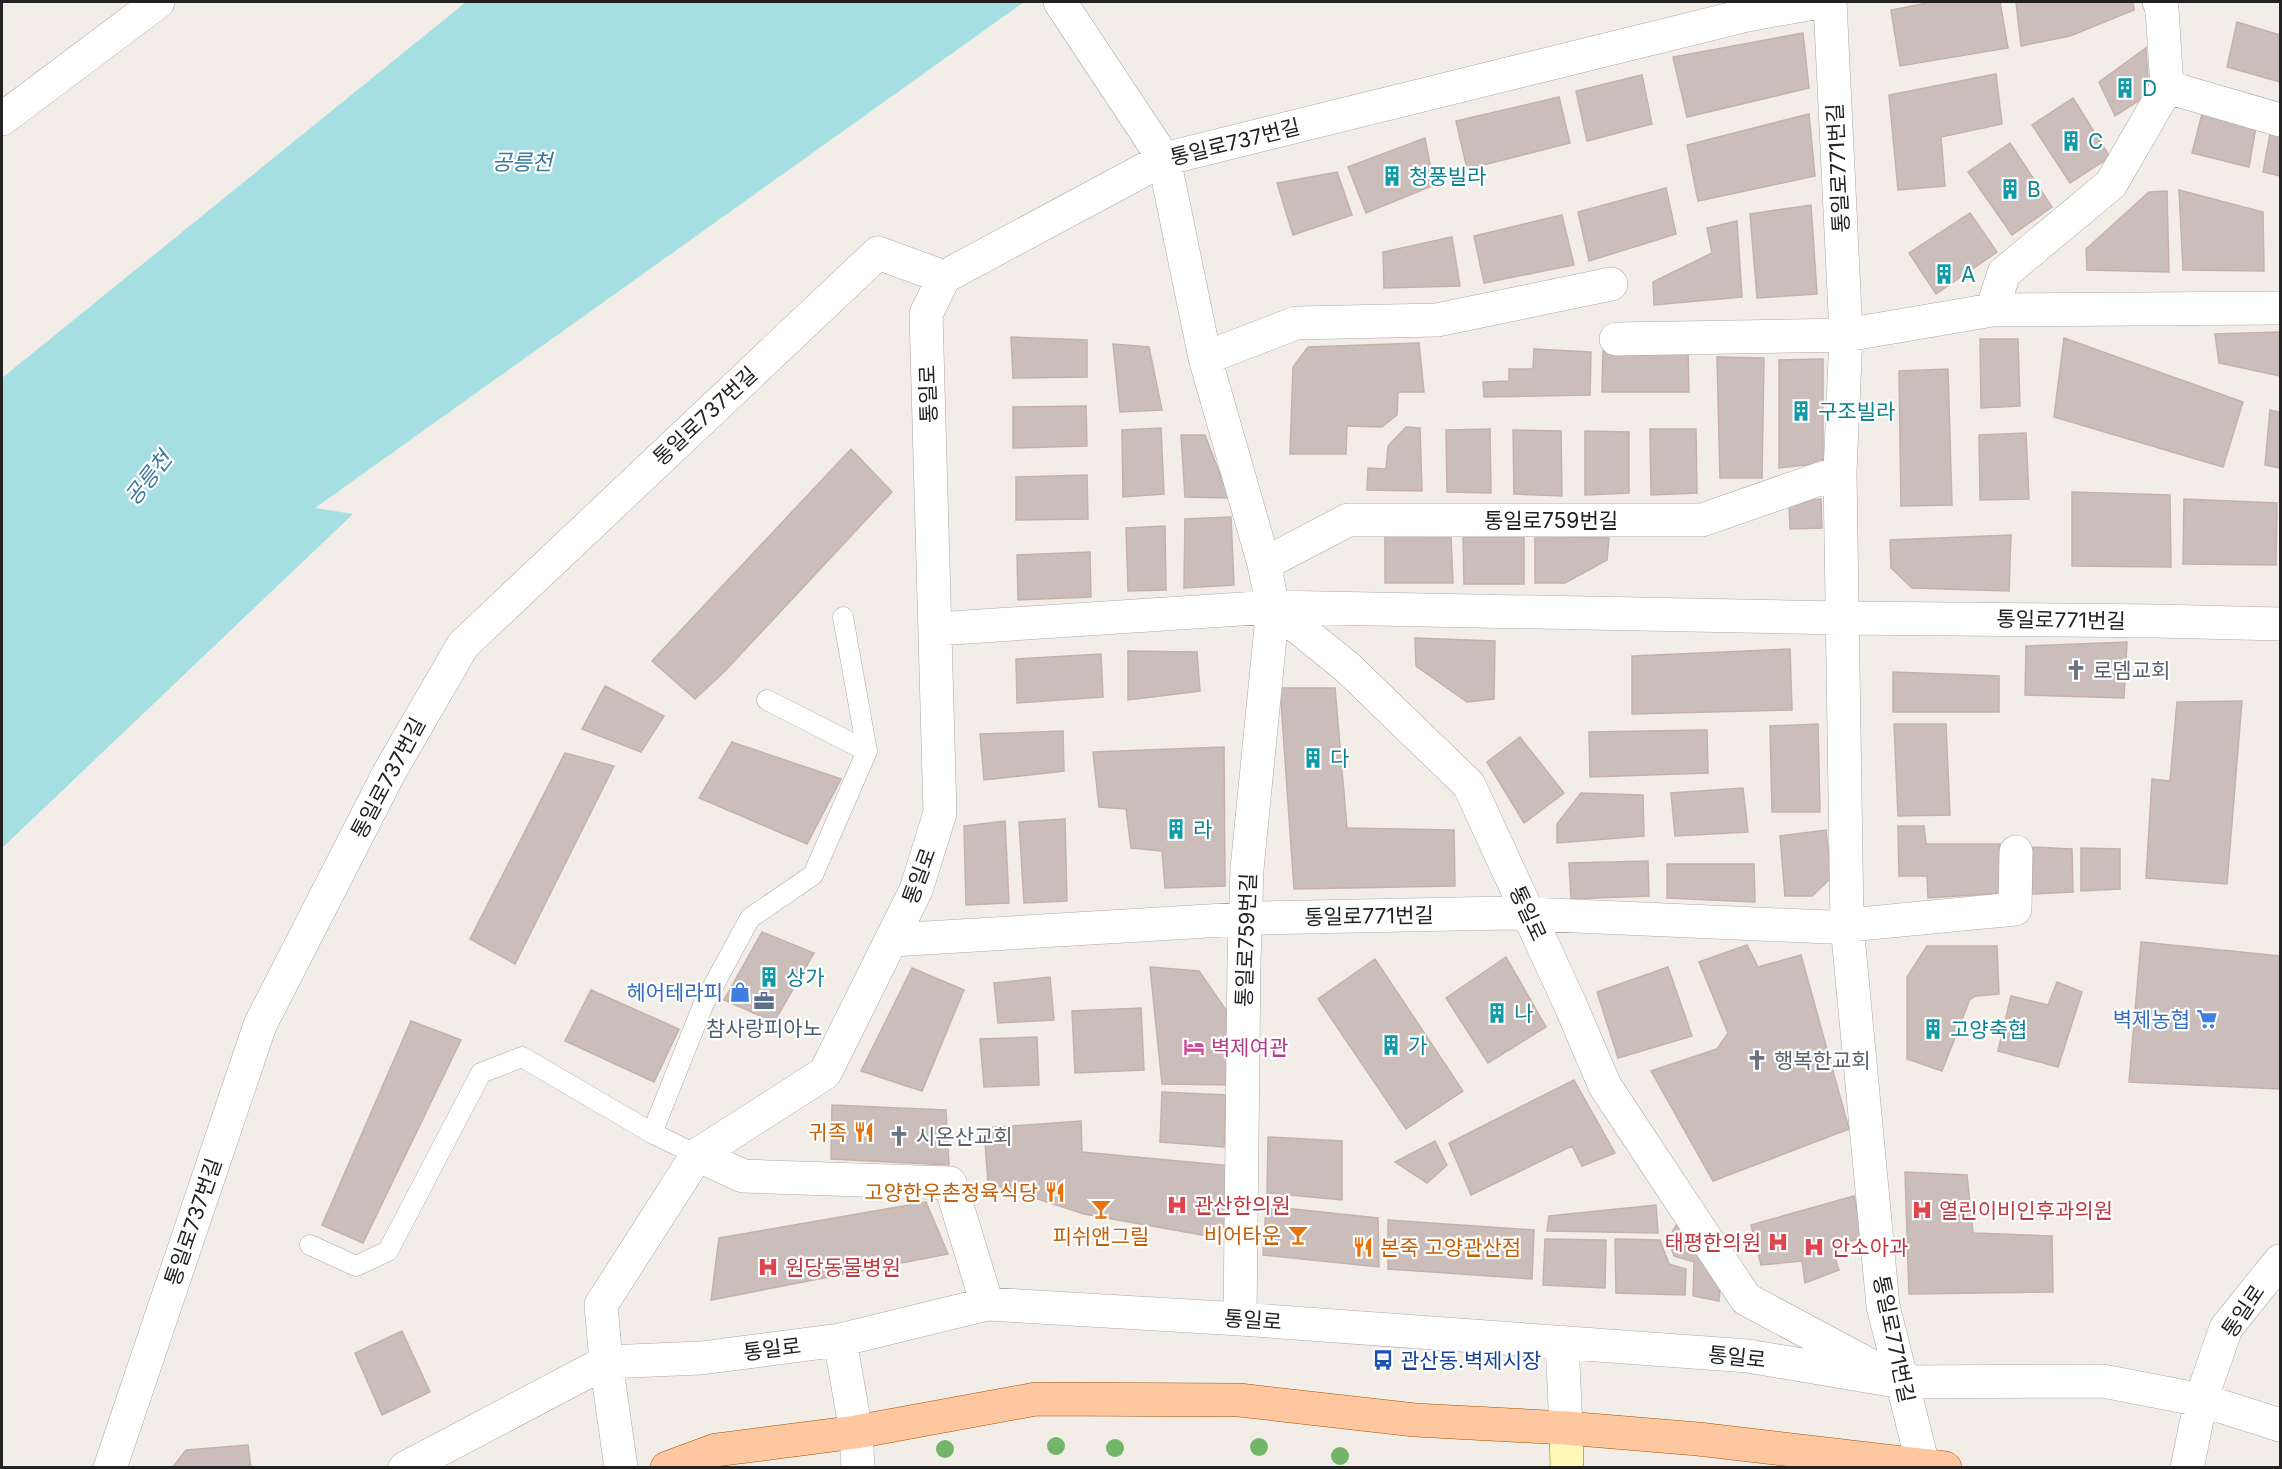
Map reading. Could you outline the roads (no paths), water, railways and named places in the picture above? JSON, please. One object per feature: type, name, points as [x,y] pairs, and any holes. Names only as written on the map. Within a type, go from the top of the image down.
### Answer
[{"type":"main road","points":[[667,1467],[716,1450],[856,1432],[1036,1399],[1239,1400],[1415,1420],[1566,1428],[1782,1458],[1934,1466]]},
{"type":"street","points":[[2,119],[158,2]]},
{"type":"street","points":[[1060,2],[1160,152]]},
{"type":"street","name":"통일로737번길","points":[[110,1467],[260,1025],[390,771],[463,645],[878,254],[944,277],[1160,152],[1747,15],[1819,2]]},
{"type":"street","name":"통일로771번길","points":[[1830,2],[1846,335],[1840,471],[1848,925],[1883,1306],[1902,1382],[1934,1466]]},
{"type":"street","points":[[1992,310],[2004,273],[2111,184],[2167,87],[2162,9],[2159,2]]},
{"type":"street","points":[[2167,87],[2280,120]]},
{"type":"street","name":"통일로759번길","points":[[1160,152],[1205,358],[1264,564],[1273,607],[1247,869],[1240,1319]]},
{"type":"street","name":"통일로","points":[[621,1467],[606,1362],[601,1305],[697,1155],[825,1073],[916,890],[940,813],[926,314],[944,277]]},
{"type":"street","points":[[1205,358],[1296,323],[1437,320],[1611,284]]},
{"type":"street","points":[[1616,339],[1846,335],[1992,310],[2280,308]]},
{"type":"street","name":"통일로759번길","points":[[1264,564],[1348,520],[1702,520],[1840,471]]},
{"type":"street","points":[[936,629],[1273,607],[1841,618]]},
{"type":"street","name":"통일로","points":[[1273,607],[1347,667],[1469,785],[1570,1004],[1605,1086],[1746,1299],[1902,1382]]},
{"type":"street","name":"통일로771번길","points":[[1841,618],[2280,624]]},
{"type":"street","name":"통일로771번길","points":[[892,940],[1246,919],[1507,913],[1828,927],[2015,909],[2016,852]]},
{"type":"street","points":[[697,1155],[743,1176],[950,1183],[987,1304]]},
{"type":"street","name":"통일로","points":[[2187,1467],[2201,1400],[2226,1328],[2280,1261]]},
{"type":"street","name":"통일로","points":[[405,1467],[606,1362],[701,1358],[840,1340],[987,1304],[1240,1319],[1748,1356],[1902,1382],[2103,1381],[2201,1400],[2280,1425]]},
{"type":"street","points":[[840,1340],[856,1432],[858,1467]]},
{"type":"street","points":[[1562,1342],[1568,1467]]},
{"type":"lane","points":[[652,1133],[704,1003],[750,918],[813,875],[867,752],[843,617]]},
{"type":"lane","points":[[767,700],[867,752]]},
{"type":"lane","points":[[310,1245],[356,1266],[388,1251],[481,1073],[522,1057],[652,1133],[697,1155]]},
{"type":"water","name":"공릉천","points":[[466,2],[1024,2],[315,508],[353,514],[2,848],[2,378]]},
{"type":"place","name":"D","points":[[2125,88]]},
{"type":"place","name":"C","points":[[2071,141]]},
{"type":"place","name":"청풍빌라","points":[[1392,176]]},
{"type":"place","name":"B","points":[[2010,189]]},
{"type":"place","name":"A","points":[[1944,274]]},
{"type":"place","name":"구조빌라","points":[[1801,411]]},
{"type":"place","name":"로뎀교회","points":[[2076,670]]},
{"type":"place","name":"다","points":[[1313,758]]},
{"type":"place","name":"라","points":[[1176,829]]},
{"type":"place","name":"상가","points":[[769,977]]},
{"type":"place","name":"헤어테라피","points":[[740,992]]},
{"type":"place","name":"참사랑피아노","points":[[764,1001]]},
{"type":"place","name":"나","points":[[1497,1013]]},
{"type":"place","name":"벽제농협","points":[[2207,1019]]},
{"type":"place","name":"고양축협","points":[[1933,1029]]},
{"type":"place","name":"가","points":[[1391,1045]]},
{"type":"place","name":"벽제여관","points":[[1194,1047]]},
{"type":"place","name":"행복한교회","points":[[1757,1060]]},
{"type":"place","name":"귀족","points":[[864,1132]]},
{"type":"place","name":"시온산교회","points":[[899,1136]]},
{"type":"place","name":"고양한우촌정육식당","points":[[1055,1192]]},
{"type":"place","name":"관산한의원","points":[[1177,1205]]},
{"type":"place","name":"피쉬앤그릴","points":[[1101,1209]]},
{"type":"place","name":"열린이비인후과의원","points":[[1922,1210]]},
{"type":"place","name":"비어타운","points":[[1298,1235]]},
{"type":"place","name":"태평한의원","points":[[1778,1242]]},
{"type":"place","name":"본죽 고양관산점","points":[[1363,1247]]},
{"type":"place","name":"안소아과","points":[[1814,1247]]},
{"type":"place","name":"원당동물병원","points":[[768,1267]]},
{"type":"place","name":"관산동.벽제시장","points":[[1383,1360]]}]
